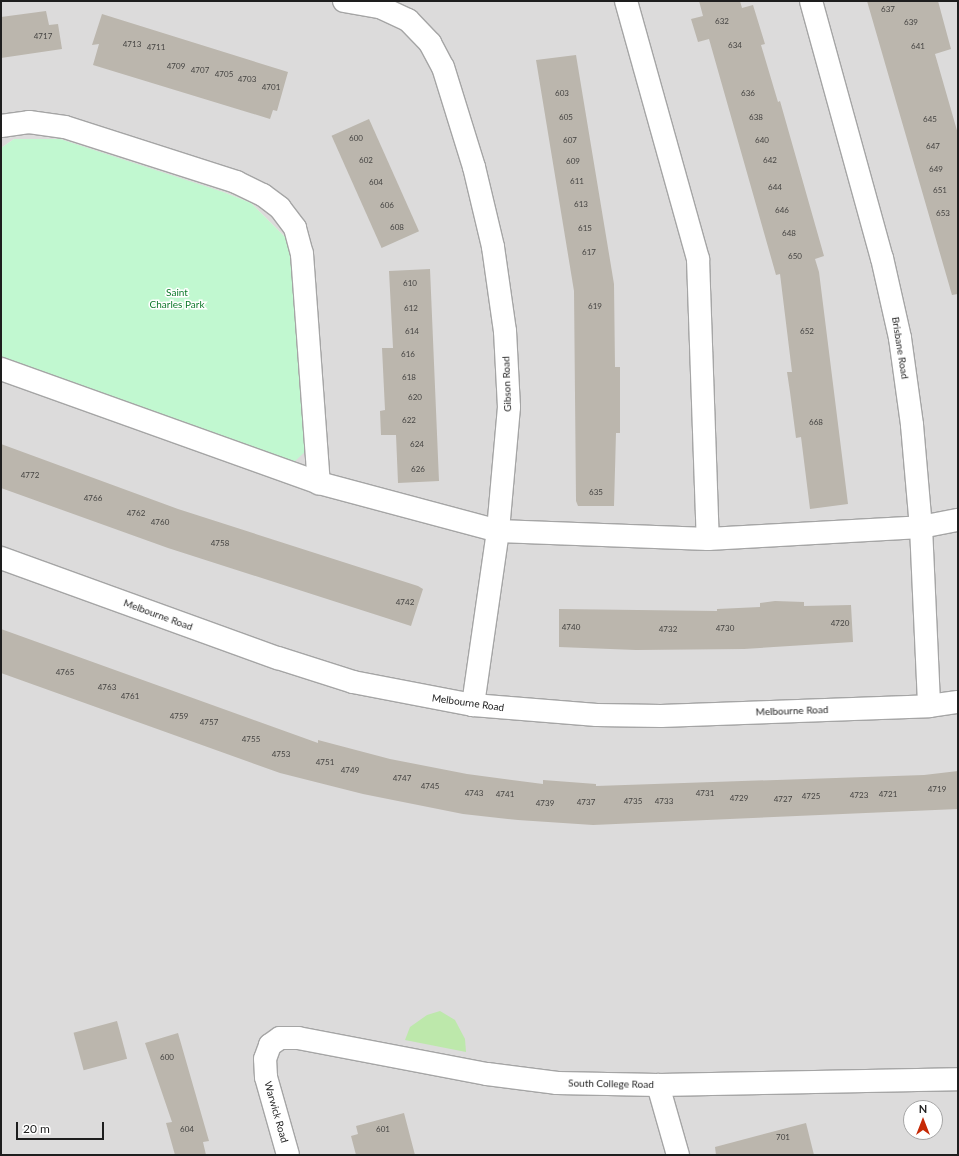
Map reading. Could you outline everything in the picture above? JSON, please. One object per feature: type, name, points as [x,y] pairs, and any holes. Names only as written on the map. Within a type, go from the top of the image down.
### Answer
[{"type":"street","name":"Gibson Road","points":[[344,1],[382,8],[408,20],[430,43],[443,68],[474,167],[493,247],[505,331],[509,407],[498,531],[473,706]]},
{"type":"street","points":[[626,1],[698,259],[708,539]]},
{"type":"street","name":"Brisbane Road","points":[[811,1],[882,258],[900,338],[912,425],[921,527],[929,706]]},
{"type":"street","points":[[1,126],[29,122],[65,127],[236,182],[262,195],[280,208],[295,228],[302,254],[319,482]]},
{"type":"street","points":[[1,369],[319,482],[498,531],[708,539],[921,527],[958,520]]},
{"type":"street","name":"Melbourne Road","points":[[1,558],[271,655],[353,682],[473,706],[582,714],[653,716],[929,706],[958,702]]},
{"type":"street","name":"South College Road","points":[[270,1045],[280,1038],[298,1038],[487,1074],[557,1083],[658,1085],[958,1079]]},
{"type":"street","name":"Warwick Road","points":[[270,1045],[265,1059],[266,1077],[288,1155]]},
{"type":"street","points":[[658,1085],[678,1155]]},
{"type":"shaded area","points":[[1,1],[958,1],[958,1155],[1,1155],[1,358],[294,462],[289,241],[251,203],[223,192],[14,139],[1,148]]},
{"type":"green space","name":"Saint Charles Park","points":[[14,139],[60,139],[223,192],[251,203],[289,241],[308,449],[294,462],[1,358],[1,148]]},
{"type":"green space","points":[[440,1011],[455,1020],[465,1039],[466,1052],[405,1040],[410,1027],[427,1015]]},
{"type":"building","points":[[699,1],[740,1],[742,8],[753,5],[765,44],[761,45],[778,102],[780,101],[824,256],[815,259],[819,272],[848,504],[810,509],[801,437],[796,438],[787,372],[792,372],[780,274],[776,275],[709,39],[698,42],[691,19],[703,16]]},
{"type":"building","points":[[867,1],[938,1],[951,49],[935,54],[958,134],[958,294],[952,295]]},
{"type":"building","points":[[46,11],[49,25],[58,24],[62,49],[1,58],[1,17]]},
{"type":"building","points":[[102,14],[288,72],[277,111],[273,110],[270,119],[93,65],[99,44],[92,45]]},
{"type":"building","points":[[576,55],[614,284],[615,367],[620,367],[620,433],[616,433],[614,506],[578,506],[576,501],[574,291],[536,60]]},
{"type":"building","points":[[369,119],[419,231],[382,248],[332,136]]},
{"type":"building","points":[[430,269],[439,481],[398,483],[396,435],[381,435],[380,411],[385,410],[382,348],[393,348],[389,271]]},
{"type":"building","points":[[1,444],[178,509],[418,586],[423,589],[411,626],[168,548],[1,488]]},
{"type":"building","points":[[775,601],[804,602],[804,606],[851,605],[853,642],[744,649],[636,650],[559,647],[559,609],[717,611],[717,609],[760,607],[760,603]]},
{"type":"building","points":[[1,629],[318,743],[318,740],[390,759],[467,774],[543,784],[543,780],[596,784],[596,786],[924,775],[958,771],[958,809],[593,825],[518,820],[463,814],[363,794],[280,773],[1,673]]},
{"type":"building","points":[[117,1021],[127,1059],[84,1070],[74,1033]]},
{"type":"building","points":[[178,1033],[209,1141],[203,1142],[206,1155],[175,1155],[166,1123],[172,1122],[145,1043]]},
{"type":"building","points":[[404,1113],[415,1155],[356,1155],[351,1136],[358,1134],[356,1126]]},
{"type":"building","points":[[806,1123],[814,1155],[716,1155],[715,1147]]}]
